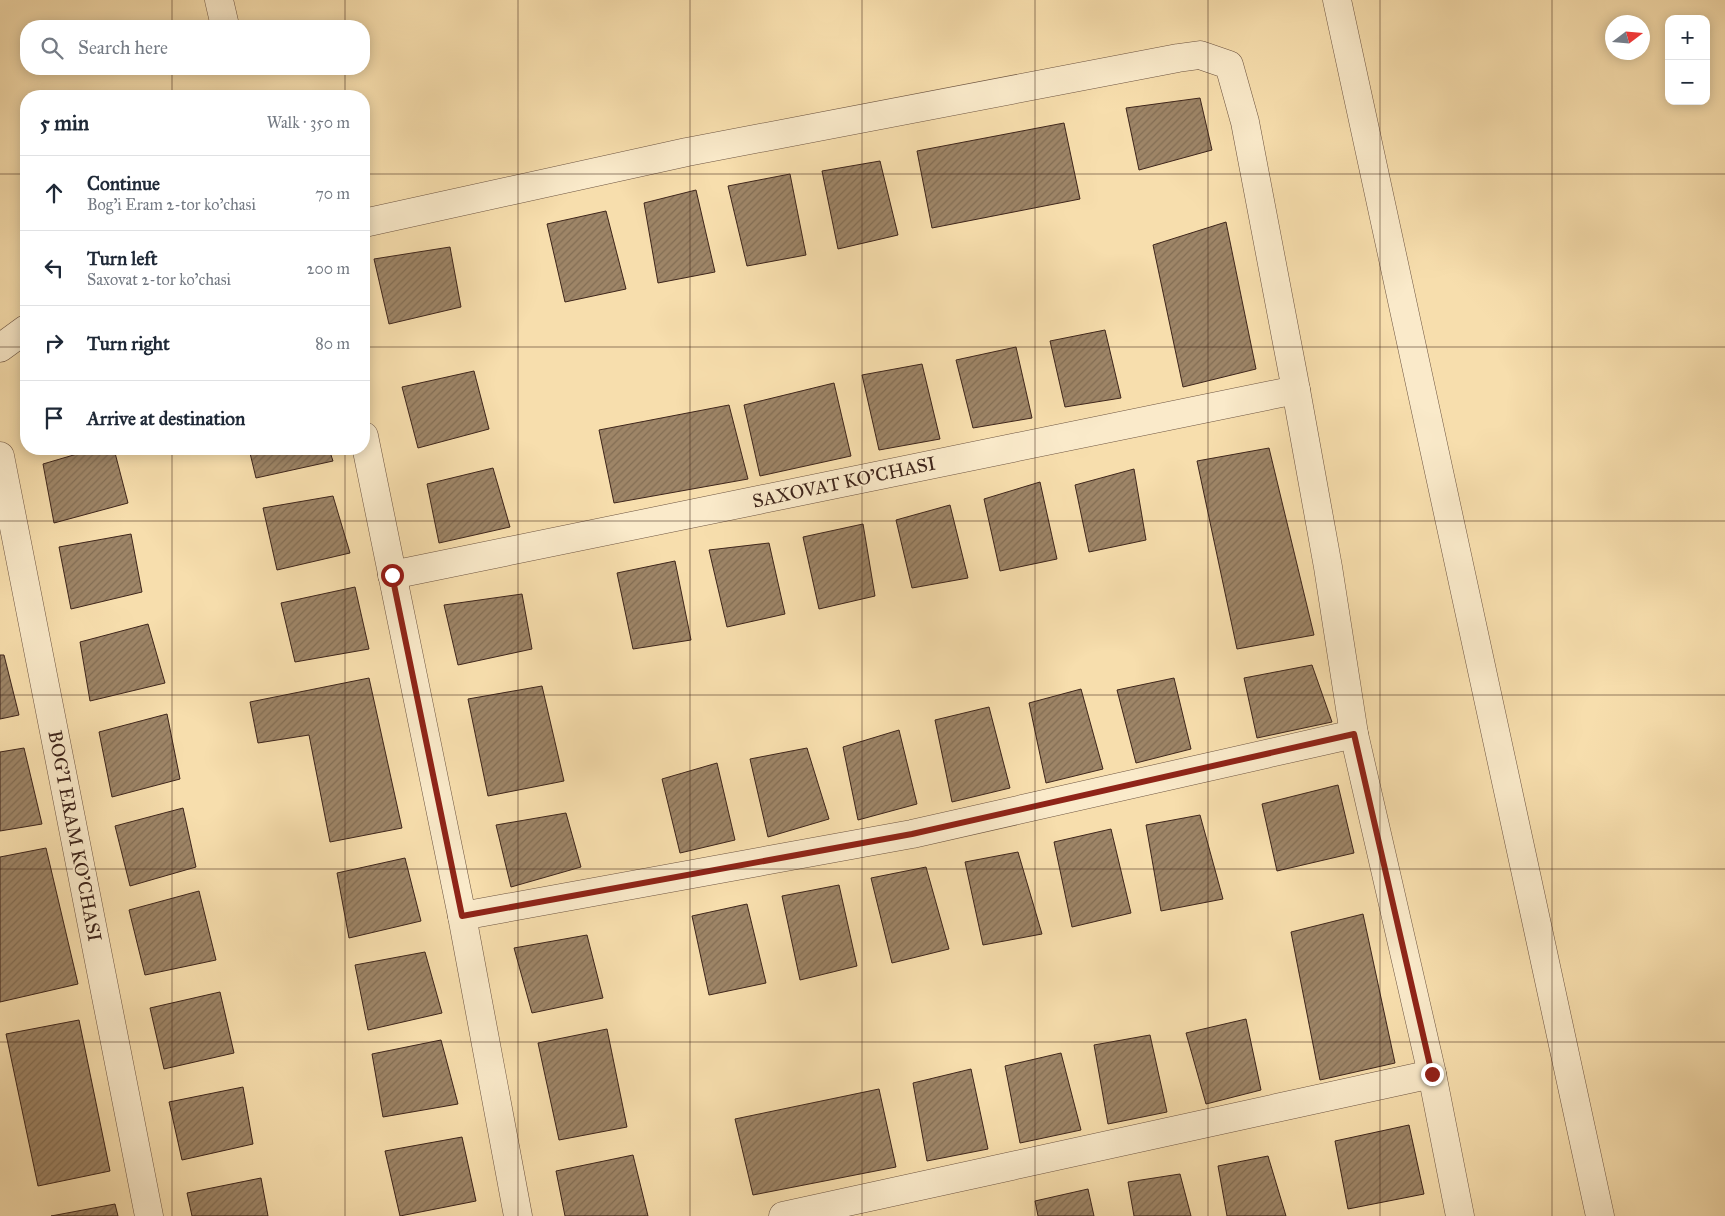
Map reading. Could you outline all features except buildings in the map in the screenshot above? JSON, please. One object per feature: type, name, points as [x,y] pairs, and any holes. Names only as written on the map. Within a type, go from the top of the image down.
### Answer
[{"type":"street","points":[[220,0],[224,20]]},
{"type":"street","points":[[1337,0],[1600,1216]]},
{"type":"street","points":[[370,222],[687,152],[1178,58],[1200,55],[1229,65],[1245,122],[1296,390],[1328,567],[1354,734],[1432,1074],[1460,1216]]},
{"type":"street","points":[[0,348],[20,333]]},
{"type":"street","name":"SAXOVAT KO'CHASI","points":[[392,575],[1296,390]]},
{"type":"street","points":[[368,455],[462,916],[518,1216]]},
{"type":"street","name":"BOG'I ERAM KO'CHASI","points":[[0,456],[149,1216]]},
{"type":"street","points":[[462,916],[912,834],[1354,734]]},
{"type":"street","points":[[783,1216],[1432,1074]]},
{"type":"route","points":[[392,575],[462,916],[912,834],[1354,734],[1432,1074]]}]
